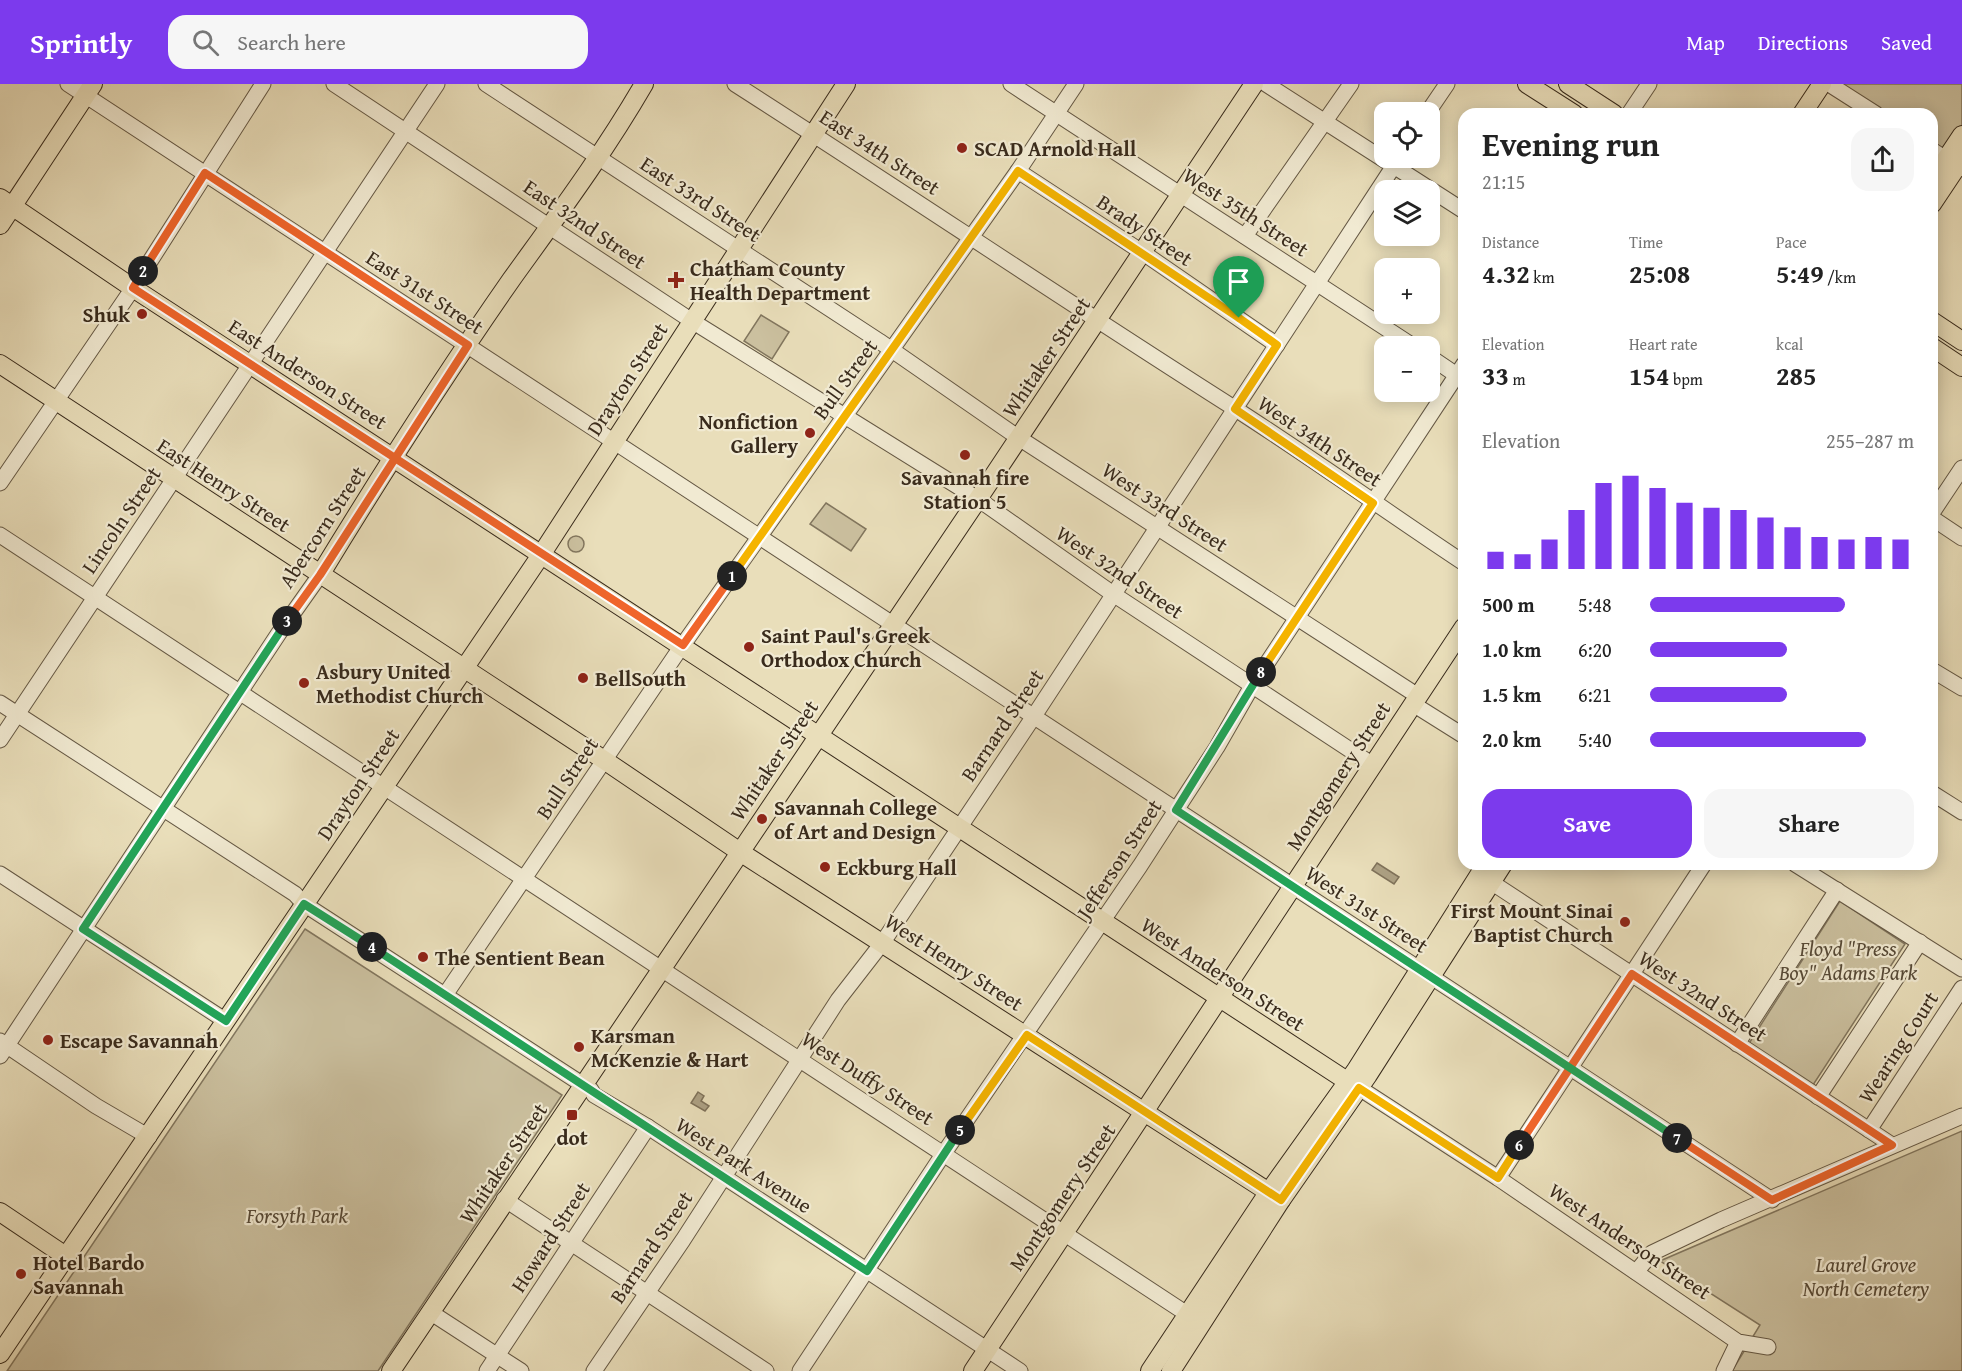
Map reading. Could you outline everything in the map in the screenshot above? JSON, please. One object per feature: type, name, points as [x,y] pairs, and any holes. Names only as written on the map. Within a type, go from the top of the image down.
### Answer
[{"type":"main road","name":"Abercorn Street","points":[[320,575],[468,345],[511,280],[552,226],[599,157],[644,84]]},
{"type":"main road","name":"Drayton Street","points":[[0,1354],[541,555],[612,442],[846,84]]},
{"type":"main road","name":"Whitaker Street","points":[[391,1371],[504,1199],[1019,438],[1254,84]]},
{"type":"main road","points":[[1527,84],[1565,108]]},
{"type":"main road","points":[[1568,84],[1605,108]]},
{"type":"main road","points":[[1806,108],[1822,84]]},
{"type":"main road","points":[[0,225],[6,202],[89,90]]},
{"type":"main road","points":[[1938,191],[1962,135]]},
{"type":"main road","points":[[1938,174],[1952,161]]},
{"type":"main road","name":"East Anderson Street","points":[[6,202],[133,288],[541,555],[683,645]]},
{"type":"main road","points":[[1938,325],[1962,341]]},
{"type":"main road","points":[[1938,351],[1962,367]]},
{"type":"main road","name":"East Henry Street","points":[[0,364],[462,669],[604,759]]},
{"type":"main road","name":"Montgomery Street","points":[[973,1371],[1458,636]]},
{"type":"main road","name":"West Anderson Street","points":[[683,645],[817,736],[960,826],[1353,1084]]},
{"type":"main road","name":"West Henry Street","points":[[604,759],[740,852],[1274,1196]]},
{"type":"main road","points":[[1150,1371],[1187,1314],[1353,1084],[1424,972],[1483,870]]},
{"type":"main road","points":[[1424,972],[1499,870]]},
{"type":"main road","points":[[1171,1371],[1274,1196]]},
{"type":"main road","points":[[0,1212],[67,1257]]},
{"type":"street","name":"East 31st Street","points":[[68,84],[89,90],[205,173],[758,537]]},
{"type":"street","points":[[0,483],[133,288],[263,84]]},
{"type":"street","name":"East 32nd Street","points":[[334,84],[552,226],[692,321],[844,416]]},
{"type":"street","name":"Lincoln Street","points":[[0,740],[437,84]]},
{"type":"street","name":"East 33rd Street","points":[[486,84],[892,350]]},
{"type":"street","name":"East 34th Street","points":[[735,84],[972,237]]},
{"type":"street","name":"West 35th Street","points":[[1011,84],[1398,336]]},
{"type":"street","name":"Bull Street","points":[[441,992],[525,878],[683,645],[972,237],[1076,84]]},
{"type":"street","points":[[1266,84],[1325,123],[1374,150]]},
{"type":"street","points":[[1245,236],[1351,84]]},
{"type":"street","points":[[1435,102],[1447,84]]},
{"type":"street","points":[[1633,108],[1649,84]]},
{"type":"street","points":[[1829,84],[1867,108]]},
{"type":"street","name":"Barnard Street","points":[[594,1371],[646,1292],[684,1240],[838,1000],[883,942],[1034,716],[1392,168]]},
{"type":"street","points":[[1404,168],[1458,207]]},
{"type":"street","name":"Brady Street","points":[[1018,171],[1142,252],[1277,345]]},
{"type":"street","name":"West 34th Street","points":[[972,237],[1458,558]]},
{"type":"street","name":"West 33rd Street","points":[[892,350],[1019,438],[1297,617],[1458,732]]},
{"type":"street","points":[[1440,362],[1458,371]]},
{"type":"street","name":"Jefferson Street","points":[[800,1371],[944,1153],[1103,922],[1297,617],[1458,379]]},
{"type":"street","name":"West 32nd Street","points":[[844,416],[978,499],[1113,594],[1373,765]]},
{"type":"street","points":[[1938,504],[1962,468]]},
{"type":"street","points":[[1938,522],[1962,538]]},
{"type":"street","name":"West Duffy Street","points":[[0,535],[1187,1314]]},
{"type":"street","name":"West 31st Street","points":[[758,537],[1772,1200]]},
{"type":"street","name":"Abercorn Street","points":[[2,1047],[320,575]]},
{"type":"street","points":[[1938,674],[1962,688]]},
{"type":"street","name":"West Park Avenue","points":[[0,703],[295,894],[304,904],[583,1085],[594,1095],[648,1127],[1020,1371]]},
{"type":"street","points":[[1938,797],[1962,812]]},
{"type":"street","points":[[1498,1178],[1700,870]]},
{"type":"street","points":[[1805,870],[1962,969]]},
{"type":"street","points":[[0,874],[226,1021]]},
{"type":"street","name":"West 32nd Street","points":[[1491,882],[1892,1145]]},
{"type":"street","points":[[1737,1044],[1837,890]]},
{"type":"street","points":[[1818,1096],[1920,942]]},
{"type":"street","name":"Wearing Court","points":[[1869,1130],[1962,988]]},
{"type":"street","points":[[2,1047],[149,1137]]},
{"type":"street","name":"West Anderson Street","points":[[1353,1084],[1498,1178],[1738,1342]]},
{"type":"street","points":[[1636,1272],[1652,1253],[1721,1220],[1772,1200],[1962,1116]]},
{"type":"street","name":"Howard Street","points":[[487,1371],[648,1127]]},
{"type":"street","points":[[504,1199],[766,1371]]},
{"type":"street","points":[[430,1312],[520,1371]]},
{"type":"street","points":[[1724,1371],[1738,1342],[1768,1347]]},
{"type":"green space","points":[[1834,84],[1962,84],[1962,145],[1952,161],[1938,152],[1938,108],[1871,108]]},
{"type":"green space","points":[[761,315],[789,332],[772,359],[744,341]]},
{"type":"green space","points":[[826,503],[866,529],[851,551],[810,524]]},
{"type":"green space","points":[[576,536],[582,538],[584,544],[582,550],[576,552],[570,550],[568,544],[570,538]]},
{"type":"green space","name":"Floyd \"Press Boy\" Adams Park","points":[[1840,901],[1905,944],[1813,1085],[1748,1045]]},
{"type":"green space","name":"Forsyth Park","points":[[305,929],[562,1095],[378,1371],[7,1371]]},
{"type":"green space","name":"Laurel Grove North Cemetery","points":[[1962,1131],[1962,1371],[1732,1371],[1760,1325],[1660,1261]]},
{"type":"shaded area","points":[[1377,863],[1399,877],[1394,884],[1372,870]]},
{"type":"shaded area","points":[[698,1092],[704,1096],[701,1101],[709,1106],[705,1111],[691,1103]]},
{"type":"place","name":"SCAD Arnold Hall","points":[[962,148]]},
{"type":"place","name":"Chatham County Health Department","points":[[676,280]]},
{"type":"place","name":"Shuk","points":[[142,314]]},
{"type":"place","name":"Nonfiction Gallery","points":[[810,433]]},
{"type":"place","name":"Savannah fire Station 5","points":[[965,455]]},
{"type":"place","name":"Saint Paul's Greek Orthodox Church","points":[[749,647]]},
{"type":"place","name":"BellSouth","points":[[583,678]]},
{"type":"place","name":"Asbury United Methodist Church","points":[[304,683]]},
{"type":"place","name":"Savannah College of Art and Design","points":[[762,819]]},
{"type":"place","name":"Eckburg Hall","points":[[825,867]]},
{"type":"place","name":"First Mount Sinai Baptist Church","points":[[1625,922]]},
{"type":"place","name":"The Sentient Bean","points":[[423,957]]},
{"type":"place","name":"Escape Savannah","points":[[48,1040]]},
{"type":"place","name":"Karsman McKenzie & Hart","points":[[579,1047]]},
{"type":"place","name":"dot","points":[[572,1115]]},
{"type":"place","name":"Hotel Bardo Savannah","points":[[21,1274]]},
{"type":"route","points":[[1239,318],[1018,171],[683,645],[514,537],[394,458],[250,363],[133,288],[205,173],[468,345],[394,458],[356,517],[320,575],[279,633],[83,929],[226,1021],[304,904],[867,1271],[944,1153],[1027,1035],[1281,1200],[1359,1088],[1498,1178],[1569,1067],[1632,974],[1892,1145],[1772,1200],[1759,1192],[1696,1150],[1633,1109],[1569,1067],[1504,1024],[1430,976],[1419,968],[1176,810],[1217,747],[1252,686],[1373,503],[1235,409],[1277,345],[1239,318]]}]
